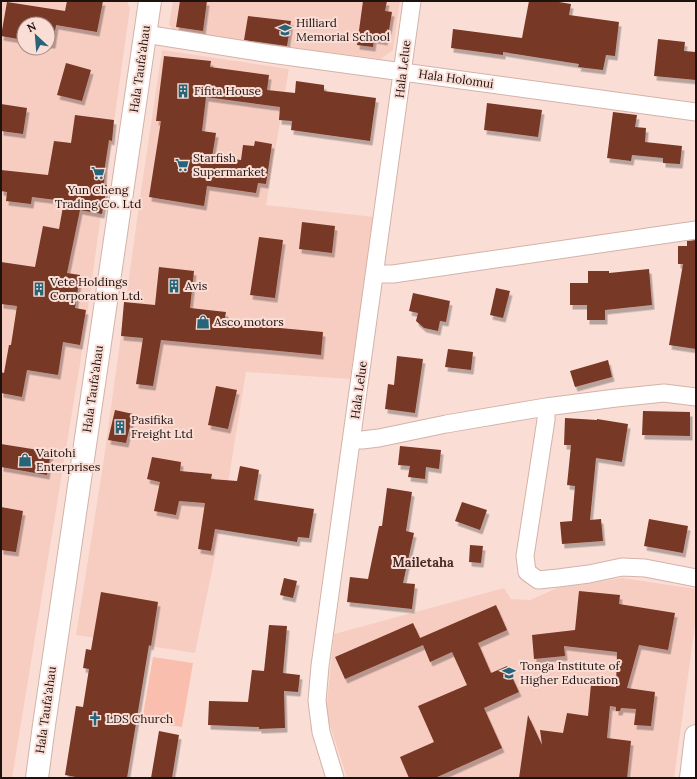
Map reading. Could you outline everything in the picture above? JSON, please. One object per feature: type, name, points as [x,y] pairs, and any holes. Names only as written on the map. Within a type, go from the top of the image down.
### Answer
[{"type":"main road","name":"Hala Taufa'ahau","points":[[37,778],[150,1]]},
{"type":"main road","points":[[691,778],[696,736]]},
{"type":"street","name":"Hala Lelue","points":[[335,778],[321,732],[317,701],[320,666],[412,1]]},
{"type":"street","name":"Hala Holomui","points":[[145,34],[270,54],[696,112]]},
{"type":"street","points":[[375,274],[393,274],[696,230]]},
{"type":"street","points":[[352,439],[362,440],[379,438],[546,407],[664,393],[696,397]]},
{"type":"street","points":[[546,407],[546,420],[525,556],[527,572],[538,580],[589,574],[622,567],[645,568],[696,578]]},
{"type":"shaded area","points":[[1,1],[127,1],[130,8],[81,358],[12,778],[1,778]]},
{"type":"shaded area","name":"Hilliard Memorial School","points":[[173,1],[400,1],[393,50],[381,59],[179,35],[169,25]]},
{"type":"shaded area","points":[[162,50],[289,69],[266,205],[375,217],[350,379],[246,372],[221,527],[195,653],[76,635],[103,465]]},
{"type":"shaded area","name":"Tonga Institute of Higher Education","points":[[623,578],[696,589],[696,618],[674,778],[347,778],[326,713],[334,634],[504,588],[511,599],[530,600],[557,588]]},
{"type":"shaded area","points":[[153,657],[193,663],[182,727],[142,721]]},
{"type":"building","points":[[67,1],[103,1],[97,32],[56,25],[56,16],[16,16],[16,39],[1,36],[7,2],[65,11]]},
{"type":"building","points":[[180,1],[207,1],[203,31],[176,27]]},
{"type":"building","points":[[363,1],[387,1],[385,11],[392,12],[389,30],[387,29],[385,41],[374,39],[373,47],[357,45]]},
{"type":"building","points":[[529,1],[553,1],[571,4],[569,15],[619,22],[615,56],[606,55],[603,70],[578,67],[579,64],[503,52],[503,55],[451,48],[453,29],[522,38]]},
{"type":"building","points":[[248,16],[291,21],[287,46],[244,40]]},
{"type":"building","points":[[658,39],[685,42],[684,51],[696,52],[696,80],[654,76]]},
{"type":"building","points":[[164,56],[211,61],[210,67],[269,75],[267,90],[295,93],[296,81],[324,85],[324,91],[376,98],[370,141],[291,130],[292,121],[279,120],[280,107],[206,97],[202,131],[216,133],[212,157],[241,160],[243,145],[254,146],[255,141],[272,144],[266,184],[258,183],[256,193],[207,186],[204,206],[149,197],[161,121],[156,121]]},
{"type":"building","points":[[66,63],[91,70],[82,101],[57,95]]},
{"type":"building","points":[[487,103],[542,110],[538,137],[484,130]]},
{"type":"building","points":[[1,104],[27,108],[23,134],[1,131]]},
{"type":"building","points":[[613,112],[637,115],[635,127],[646,128],[645,142],[682,146],[680,164],[663,163],[663,158],[632,155],[631,161],[607,158]]},
{"type":"building","points":[[75,115],[114,120],[112,141],[109,140],[105,166],[104,185],[107,185],[102,214],[80,210],[67,273],[80,275],[75,308],[86,310],[80,345],[63,342],[58,375],[27,370],[22,397],[1,393],[1,372],[4,373],[9,345],[11,345],[17,306],[1,304],[1,262],[35,267],[43,226],[59,229],[64,201],[32,197],[31,204],[6,201],[7,192],[1,191],[1,170],[48,175],[54,141],[71,143]]},
{"type":"building","points":[[302,222],[335,226],[332,253],[299,249]]},
{"type":"building","points":[[259,237],[283,240],[275,298],[250,295]]},
{"type":"building","points":[[696,240],[696,349],[669,345],[683,264],[678,264],[678,246],[687,246],[687,241]]},
{"type":"building","points":[[159,267],[194,271],[190,308],[226,312],[224,323],[323,332],[321,355],[161,340],[153,386],[136,384],[143,338],[121,336],[124,302],[155,305]]},
{"type":"building","points":[[649,269],[652,305],[605,310],[605,320],[587,320],[587,305],[570,305],[570,283],[588,283],[588,271],[609,271],[609,273]]},
{"type":"building","points":[[496,288],[510,291],[503,318],[490,315]]},
{"type":"building","points":[[413,293],[450,301],[446,322],[440,321],[438,331],[424,328],[416,321],[418,313],[409,311]]},
{"type":"building","points":[[448,349],[473,352],[471,370],[445,367]]},
{"type":"building","points":[[397,356],[423,359],[415,413],[385,409],[388,384],[394,385]]},
{"type":"building","points":[[608,360],[612,377],[575,387],[570,371]]},
{"type":"building","points":[[216,386],[237,390],[228,429],[208,425]]},
{"type":"building","name":"Pasifika Freight Ltd","points":[[115,410],[133,414],[126,443],[108,440]]},
{"type":"building","points":[[643,411],[690,412],[690,436],[642,435]]},
{"type":"building","points":[[565,418],[597,419],[628,424],[622,462],[596,458],[590,520],[601,519],[603,541],[562,544],[560,522],[572,521],[575,486],[567,485],[571,445],[564,445]]},
{"type":"building","name":"Vaitohi Enterprises","points":[[1,444],[51,452],[47,475],[1,467]]},
{"type":"building","points":[[400,446],[441,450],[439,469],[426,467],[425,479],[408,477],[410,466],[398,465]]},
{"type":"building","points":[[152,457],[181,462],[180,471],[212,474],[211,479],[237,481],[240,466],[259,470],[254,500],[314,509],[309,538],[298,537],[297,542],[215,529],[211,551],[198,549],[205,503],[179,501],[176,515],[154,511],[160,482],[147,479]]},
{"type":"building","points":[[387,488],[412,492],[406,531],[414,533],[403,583],[415,584],[412,609],[347,602],[350,577],[368,579],[379,526],[382,526]]},
{"type":"building","points":[[462,502],[487,510],[480,530],[455,521]]},
{"type":"building","points":[[1,507],[23,511],[16,552],[1,550]]},
{"type":"building","points":[[649,519],[688,526],[683,553],[644,546]]},
{"type":"building","points":[[470,545],[483,546],[481,563],[469,562]]},
{"type":"building","points":[[284,578],[297,581],[293,598],[280,595]]},
{"type":"building","points":[[579,591],[620,595],[619,604],[675,613],[668,650],[639,645],[627,688],[655,692],[651,726],[634,725],[636,709],[621,708],[620,711],[616,711],[616,707],[610,706],[607,738],[631,741],[627,778],[519,778],[528,715],[542,745],[540,730],[563,733],[567,713],[588,716],[591,684],[616,687],[617,652],[564,646],[565,656],[534,659],[532,635],[575,630]]},
{"type":"building","points":[[101,592],[158,602],[151,646],[149,645],[127,778],[81,778],[65,775],[76,706],[83,707],[89,669],[83,668],[86,649],[91,650]]},
{"type":"building","points":[[496,605],[507,630],[478,643],[491,673],[507,666],[519,692],[484,708],[502,748],[435,778],[409,778],[400,757],[434,742],[418,706],[467,685],[452,652],[430,662],[423,645],[345,679],[335,657],[413,623],[420,638]]},
{"type":"building","points":[[269,625],[287,626],[283,673],[300,675],[298,692],[284,691],[285,728],[259,729],[259,727],[208,725],[209,701],[248,702],[252,670],[264,671]]},
{"type":"building","points":[[159,731],[179,735],[172,778],[151,778]]},
{"type":"place","name":"Hilliard Memorial School","points":[[285,30]]},
{"type":"place","name":"Fifita House","points":[[183,91]]},
{"type":"place","name":"Starfish Supermarket","points":[[182,165]]},
{"type":"place","name":"Yun Cheng Trading Co. Ltd","points":[[98,173]]},
{"type":"place","name":"Avis","points":[[174,286]]},
{"type":"place","name":"Vete Holdings Corporation Ltd.","points":[[39,289]]},
{"type":"place","name":"Asco motors","points":[[203,322]]},
{"type":"place","name":"Pasifika Freight Ltd","points":[[120,427]]},
{"type":"place","name":"Vaitohi Enterprises","points":[[25,460]]},
{"type":"place","name":"Tonga Institute of Higher Education","points":[[509,673]]},
{"type":"place","name":"LDS Church","points":[[95,719]]},
{"type":"district","name":"Mailetaha","points":[[423,562]]}]
